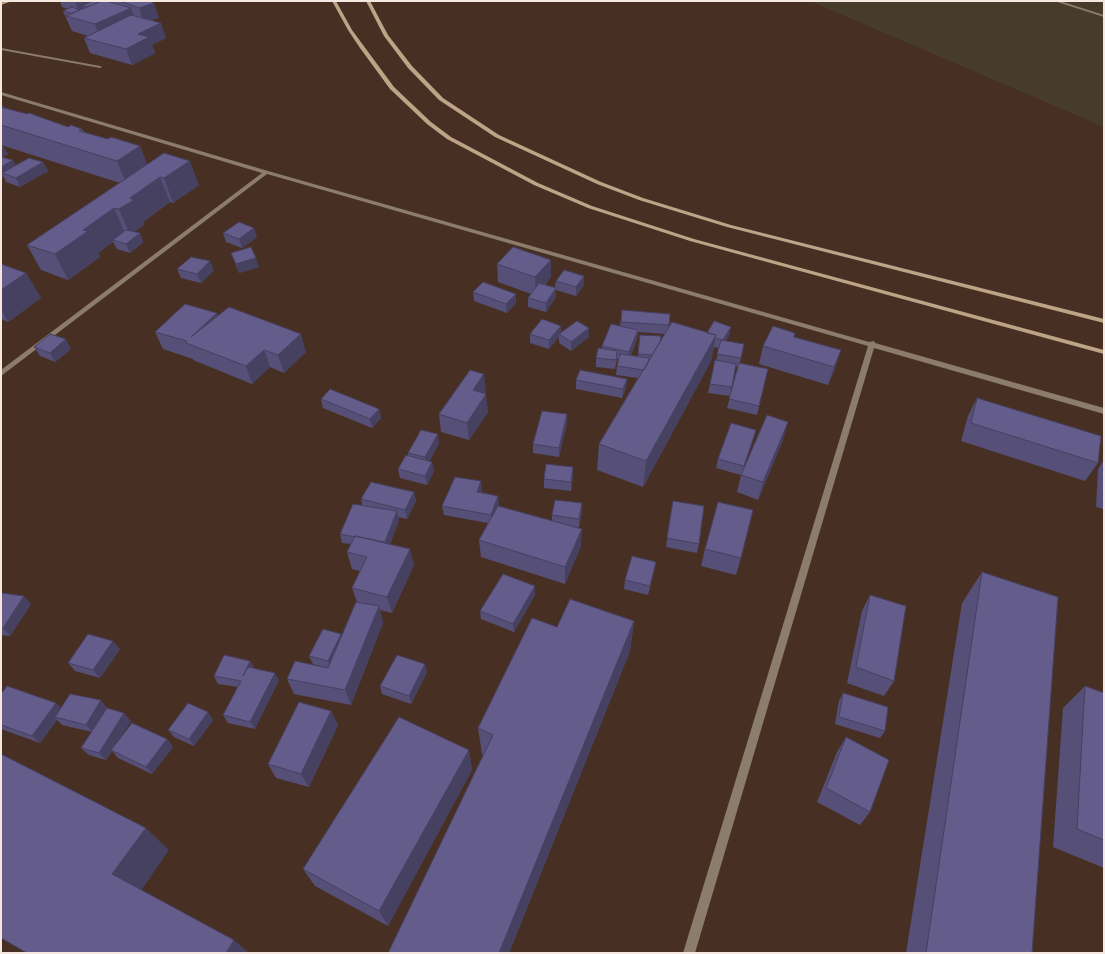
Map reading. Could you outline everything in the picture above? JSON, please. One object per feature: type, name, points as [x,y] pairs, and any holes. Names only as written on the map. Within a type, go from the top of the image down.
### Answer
[{"type":"main road","points":[[1,4],[10,1]]},
{"type":"main road","points":[[334,1],[362,48],[392,88],[409,106],[449,138],[488,160],[536,184],[590,207],[692,240],[1104,352]]},
{"type":"main road","points":[[368,1],[386,35],[410,67],[441,99],[497,136],[599,184],[641,199],[729,226],[1104,321]]},
{"type":"street","points":[[1056,1],[1104,16]]},
{"type":"street","points":[[1,49],[100,67]]},
{"type":"street","points":[[1,92],[266,172],[872,343],[1104,411]]},
{"type":"street","points":[[1,374],[266,172]]},
{"type":"street","points":[[689,953],[872,343]]},
{"type":"shaded area","points":[[810,1],[1104,1],[1104,127]]},
{"type":"building","points":[[94,1],[99,2],[87,7],[83,5]]},
{"type":"building","points":[[101,1],[131,8],[95,24],[66,16]]},
{"type":"building","points":[[120,1],[150,1],[154,3],[139,8]]},
{"type":"building","points":[[72,7],[80,10],[71,13],[63,11]]},
{"type":"building","points":[[131,15],[161,23],[138,34],[149,37],[126,49],[84,38]]},
{"type":"building","points":[[1,107],[27,114],[29,113],[68,127],[71,125],[82,129],[79,131],[108,139],[111,137],[140,146],[117,161],[1,125]]},
{"type":"building","points":[[164,153],[190,161],[164,178],[160,177],[130,198],[134,200],[119,209],[114,208],[83,230],[88,231],[55,254],[27,245]]},
{"type":"building","points":[[1,157],[13,160],[1,167]]},
{"type":"building","points":[[29,158],[43,162],[16,178],[2,173]]},
{"type":"building","points":[[239,222],[254,228],[239,239],[223,233]]},
{"type":"building","points":[[126,230],[140,233],[126,244],[113,240]]},
{"type":"building","points":[[251,247],[256,258],[236,264],[231,253]]},
{"type":"building","points":[[513,247],[551,260],[535,277],[497,264]]},
{"type":"building","points":[[191,257],[210,261],[197,274],[177,269]]},
{"type":"building","points":[[1,264],[26,273],[1,290]]},
{"type":"building","points":[[564,270],[584,276],[576,287],[556,281]]},
{"type":"building","points":[[483,282],[516,294],[506,304],[473,292]]},
{"type":"building","points":[[539,283],[556,288],[546,303],[528,298]]},
{"type":"building","points":[[185,304],[217,313],[191,337],[229,307],[301,334],[278,355],[264,350],[246,366],[186,343],[187,341],[155,332]]},
{"type":"building","points":[[622,310],[670,314],[669,325],[621,322]]},
{"type":"building","points":[[542,319],[561,326],[549,340],[530,334]]},
{"type":"building","points":[[577,321],[589,328],[571,342],[559,334]]},
{"type":"building","points":[[714,321],[731,327],[723,340],[715,338],[716,335],[707,333]]},
{"type":"building","points":[[672,322],[716,335],[646,461],[599,444]]},
{"type":"building","points":[[611,324],[638,330],[629,352],[602,346]]},
{"type":"building","points":[[773,326],[795,333],[794,337],[841,350],[834,367],[763,346]]},
{"type":"building","points":[[50,334],[66,339],[50,353],[34,347]]},
{"type":"building","points":[[640,335],[661,336],[660,342],[652,355],[638,354]]},
{"type":"building","points":[[721,340],[744,344],[741,358],[717,354]]},
{"type":"building","points":[[598,348],[617,351],[616,360],[596,358]]},
{"type":"building","points":[[620,354],[649,358],[648,363],[644,370],[617,366]]},
{"type":"building","points":[[715,360],[736,364],[732,387],[710,384]]},
{"type":"building","points":[[739,363],[768,369],[759,406],[729,399]]},
{"type":"building","points":[[470,370],[484,374],[473,390],[486,394],[467,423],[439,414]]},
{"type":"building","points":[[580,370],[627,379],[623,389],[576,380]]},
{"type":"building","points":[[330,389],[379,409],[370,419],[321,399]]},
{"type":"building","points":[[977,398],[1101,436],[1098,463],[971,423]]},
{"type":"building","points":[[542,411],[567,414],[559,448],[533,444]]},
{"type":"building","points":[[767,415],[788,422],[763,482],[741,475]]},
{"type":"building","points":[[731,423],[756,430],[744,466],[718,459]]},
{"type":"building","points":[[421,430],[438,434],[425,457],[408,453]]},
{"type":"building","points":[[406,455],[432,462],[425,476],[398,469]]},
{"type":"building","points":[[546,464],[573,467],[571,482],[544,479]]},
{"type":"building","points":[[455,477],[481,481],[477,492],[498,496],[491,515],[442,506]]},
{"type":"building","points":[[371,482],[414,492],[405,510],[361,499]]},
{"type":"building","points":[[555,500],[582,503],[579,519],[552,515]]},
{"type":"building","points":[[673,501],[704,506],[699,544],[667,538]]},
{"type":"building","points":[[718,502],[753,510],[741,558],[705,549]]},
{"type":"building","points":[[353,504],[397,511],[385,542],[340,534]]},
{"type":"building","points":[[498,506],[582,529],[565,567],[479,540]]},
{"type":"building","points":[[355,536],[410,549],[387,597],[352,588],[367,557],[347,552]]},
{"type":"building","points":[[632,556],[656,562],[650,586],[625,580]]},
{"type":"building","points":[[982,572],[1058,597],[1032,953],[926,953]]},
{"type":"building","points":[[503,574],[535,586],[513,624],[480,611]]},
{"type":"building","points":[[2,593],[24,596],[3,628],[1,628],[1,595]]},
{"type":"building","points":[[870,595],[906,606],[894,681],[856,667]]},
{"type":"building","points":[[570,599],[634,621],[499,953],[388,953],[493,735],[478,728],[532,618],[557,627]]},
{"type":"building","points":[[356,602],[379,606],[345,690],[287,679],[295,661],[328,668]]},
{"type":"building","points":[[323,629],[341,634],[328,661],[309,656]]},
{"type":"building","points":[[88,634],[113,641],[93,670],[68,663]]},
{"type":"building","points":[[224,655],[250,661],[243,676],[248,667],[275,673],[250,722],[223,715],[241,681],[214,676]]},
{"type":"building","points":[[397,655],[425,664],[409,696],[380,686]]},
{"type":"building","points":[[7,686],[56,703],[32,736],[1,725],[1,694]]},
{"type":"building","points":[[1085,686],[1104,693],[1104,840],[1077,829]]},
{"type":"building","points":[[843,693],[888,707],[885,731],[839,717]]},
{"type":"building","points":[[70,694],[101,700],[86,725],[55,717]]},
{"type":"building","points":[[299,702],[331,711],[301,774],[268,764]]},
{"type":"building","points":[[188,703],[208,712],[189,739],[168,730]]},
{"type":"building","points":[[107,708],[124,713],[99,753],[81,748]]},
{"type":"building","points":[[399,717],[469,750],[379,911],[303,869]]},
{"type":"building","points":[[132,723],[167,739],[146,767],[111,750]]},
{"type":"building","points":[[846,737],[889,760],[870,812],[826,788]]},
{"type":"building","points":[[1,754],[146,828],[112,874],[234,940],[226,953],[27,953],[1,938]]}]
